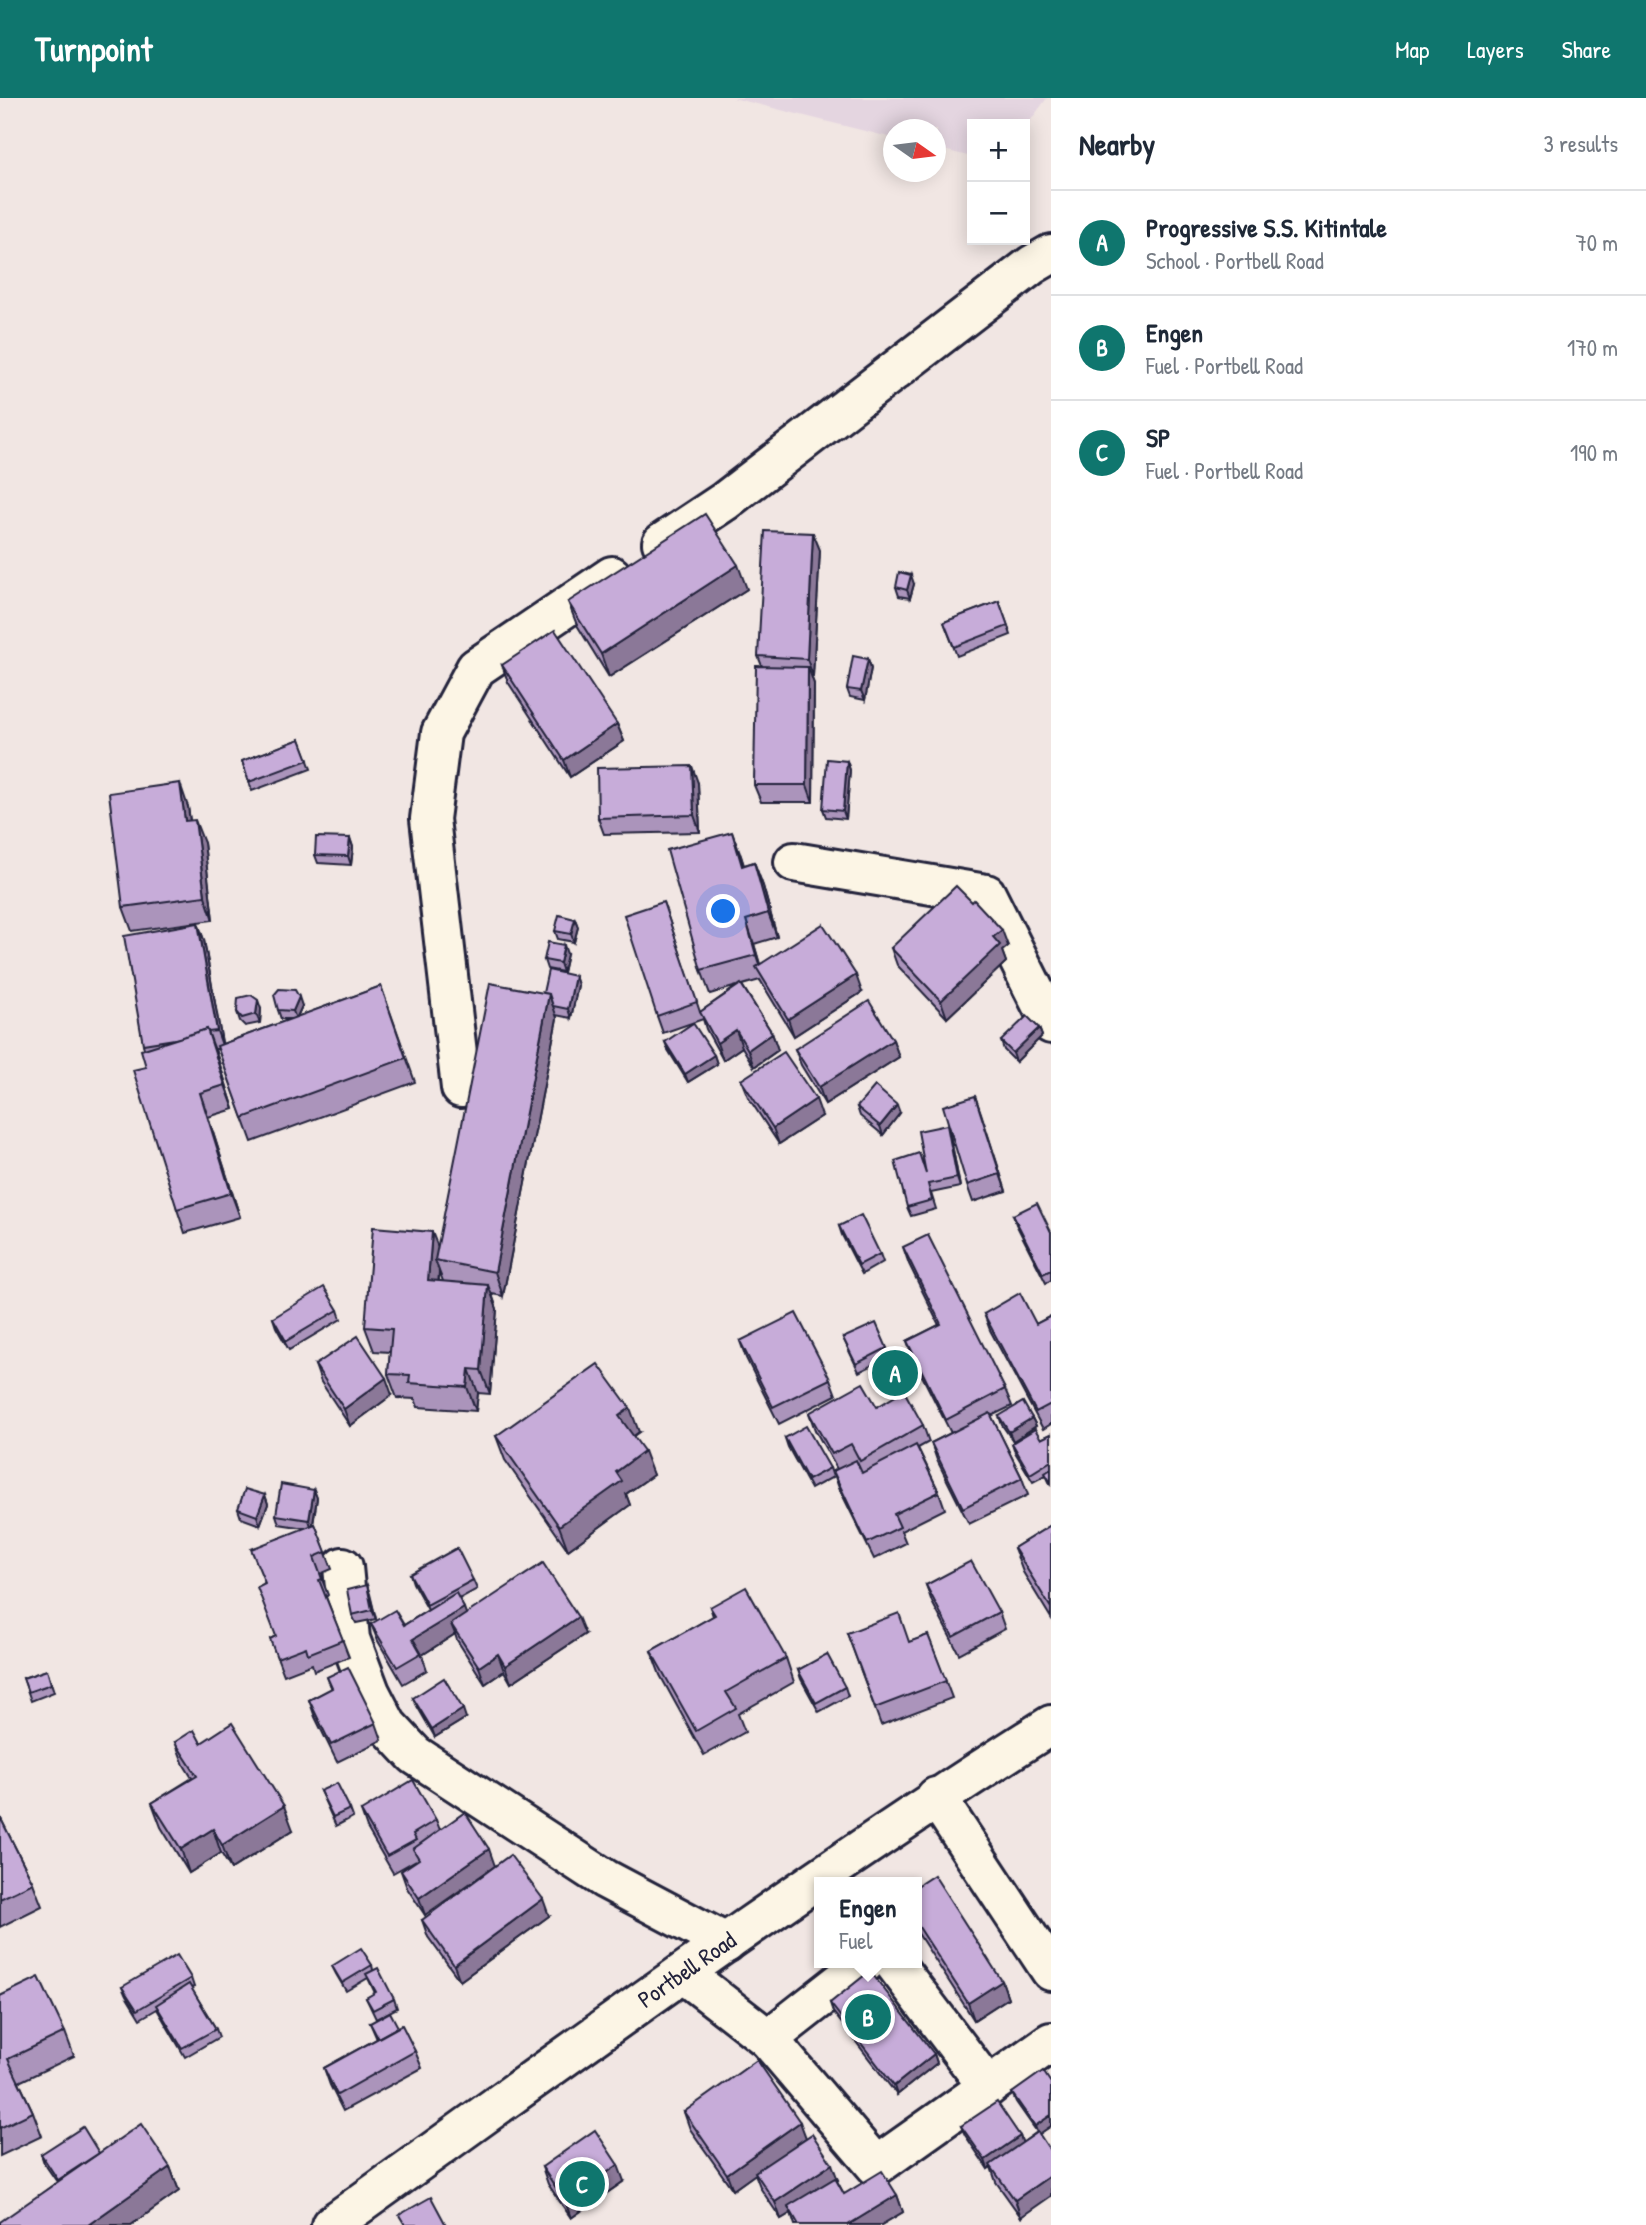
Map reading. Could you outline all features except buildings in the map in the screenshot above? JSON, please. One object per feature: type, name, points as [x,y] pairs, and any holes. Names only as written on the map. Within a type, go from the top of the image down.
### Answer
[{"type":"street","points":[[461,1088],[430,819],[441,733],[476,668],[725,501],[1032,265],[1051,254]]},
{"type":"street","points":[[794,862],[986,894],[1051,1024]]},
{"type":"street","points":[[343,1567],[350,1639],[358,1660],[387,1725],[415,1755],[605,1880],[726,1943]]},
{"type":"street","name":"Portbell Road","points":[[846,1872],[936,1797],[1051,1725]]},
{"type":"street","points":[[936,1797],[1051,1971]]},
{"type":"street","name":"Portbell Road","points":[[331,2225],[726,1943],[814,1891]]},
{"type":"street","points":[[768,2039],[859,1968]]},
{"type":"street","points":[[898,1968],[988,2087]]},
{"type":"street","points":[[683,1973],[768,2039],[876,2166],[1051,2042]]},
{"type":"shaded area","points":[[733,98],[1047,98],[1030,121],[1030,119],[967,119],[967,156],[946,150],[946,119],[883,119],[883,136]]},
{"type":"place","name":"Progressive S.S. Kitintale","points":[[895,1373]]},
{"type":"place","name":"Engen","points":[[868,2017]]},
{"type":"place","name":"SP","points":[[582,2184]]}]
